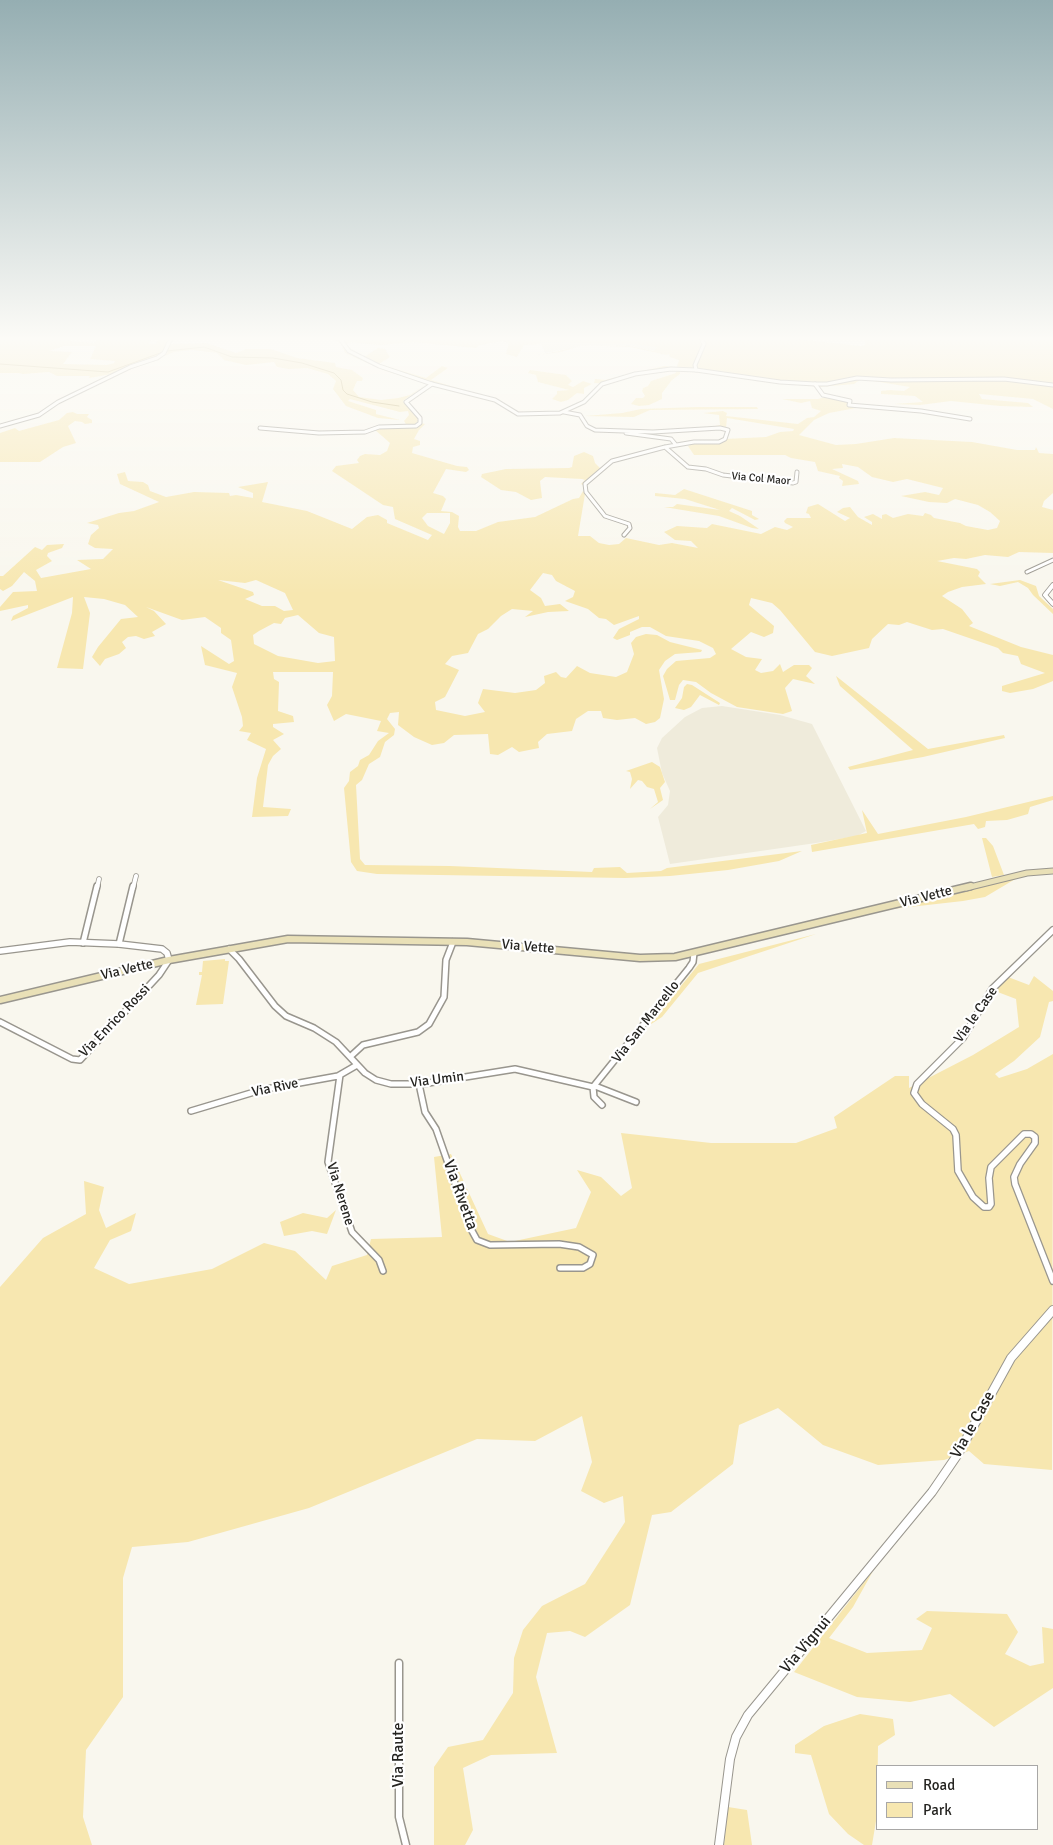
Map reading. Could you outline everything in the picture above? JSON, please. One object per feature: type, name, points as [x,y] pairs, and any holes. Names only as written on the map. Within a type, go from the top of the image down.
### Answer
[{"type":"main road","name":"Via Vette","points":[[0,1000],[169,960],[239,946],[288,939],[453,942],[640,958],[662,958],[694,953],[1027,873],[1053,871]]},
{"type":"street","points":[[0,426],[13,422]]},
{"type":"street","points":[[260,428],[319,433],[365,432],[379,427],[416,426],[420,422]]},
{"type":"street","points":[[585,422],[590,429],[669,439],[676,445]]},
{"type":"street","points":[[590,429],[647,432],[720,428],[728,430],[725,439],[719,442],[694,442],[665,446],[612,461],[585,484],[586,492],[605,516],[629,524],[630,528],[624,535]]},
{"type":"street","name":"Via Col Maor","points":[[665,446],[680,462],[688,467],[706,469],[723,476],[793,484],[796,482],[797,472]]},
{"type":"street","points":[[1026,572],[1053,560]]},
{"type":"street","points":[[1053,585],[1047,590],[1045,595],[1053,604]]},
{"type":"street","points":[[119,944],[136,876]]},
{"type":"street","points":[[83,943],[99,879]]},
{"type":"street","name":"Via le Case","points":[[1053,930],[992,989],[963,1038],[917,1084],[914,1093],[922,1104],[953,1130],[956,1135],[958,1171],[973,1197],[984,1207],[989,1207],[992,1204],[989,1172],[996,1159],[1024,1134],[1031,1134],[1035,1137],[1036,1143],[1020,1164],[1014,1177],[1053,1281]]},
{"type":"street","points":[[351,1056],[363,1046],[418,1032],[429,1024],[444,997],[446,960],[453,942]]},
{"type":"street","points":[[0,951],[83,943],[119,944],[162,949],[167,953],[169,960]]},
{"type":"street","points":[[239,946],[239,959]]},
{"type":"street","name":"Via Umin","points":[[228,948],[239,959],[274,1006],[286,1016],[314,1028],[336,1042],[351,1056],[357,1066],[376,1080],[391,1084],[419,1084],[515,1069],[594,1086],[636,1102]]},
{"type":"street","name":"Via San Marcello","points":[[594,1086],[689,968],[693,962],[694,953]]},
{"type":"street","name":"Via Enrico Rossi","points":[[0,1022],[72,1059],[80,1060],[159,975],[169,960]]},
{"type":"street","name":"Via Rive","points":[[191,1111],[261,1090],[340,1075],[357,1066]]},
{"type":"street","name":"Via Nerene","points":[[340,1075],[328,1162],[352,1232],[380,1260],[383,1271]]},
{"type":"street","name":"Via Rivetta","points":[[419,1084],[425,1112],[436,1129],[471,1229],[477,1240],[490,1245],[559,1244],[579,1247],[593,1255],[590,1264],[583,1268],[560,1268]]},
{"type":"street","points":[[594,1086],[594,1097],[602,1105]]},
{"type":"street","name":"Via le Case","points":[[948,1470],[1011,1358],[1053,1310]]},
{"type":"street","name":"Via Vignui","points":[[719,1845],[730,1758],[736,1737],[748,1715],[948,1470]]},
{"type":"street","name":"Via Raute","points":[[399,1663],[399,1817],[406,1845]]},
{"type":"shaded area","points":[[722,706],[780,715],[812,724],[866,831],[857,836],[816,843],[670,864],[658,817],[668,805],[670,791],[662,773],[657,748],[662,738],[685,717],[702,708]]},
{"type":"green space","points":[[51,422],[73,422],[68,426],[76,443],[63,447],[40,462],[0,462],[0,433],[15,428],[19,431]]},
{"type":"green space","points":[[405,422],[417,422],[415,424],[407,426]]},
{"type":"green space","points":[[720,422],[727,422],[726,428],[710,427],[720,425]]},
{"type":"green space","points":[[752,422],[798,424],[812,422],[799,435],[836,445],[894,438],[972,442],[1017,450],[1035,450],[1036,447],[1039,453],[1053,454],[1053,493],[1044,501],[1042,507],[1053,510],[1053,553],[1019,552],[1008,557],[985,555],[966,559],[954,558],[937,561],[977,569],[980,572],[978,576],[986,584],[962,587],[942,596],[962,609],[973,623],[969,626],[1021,647],[1053,655],[1053,681],[1033,689],[1010,693],[1002,691],[1002,686],[1045,673],[1021,664],[1018,656],[1003,653],[998,648],[943,629],[932,630],[907,622],[899,625],[888,624],[872,639],[869,648],[832,656],[815,652],[772,603],[751,598],[749,605],[774,626],[773,633],[764,637],[751,632],[731,649],[746,657],[762,659],[755,670],[761,673],[773,671],[780,664],[783,672],[794,665],[809,665],[812,668],[806,676],[815,684],[793,679],[785,688],[792,711],[783,714],[737,707],[711,693],[696,682],[683,680],[679,685],[675,700],[670,700],[663,676],[667,669],[676,661],[710,658],[716,654],[713,648],[699,641],[666,636],[650,627],[642,627],[630,632],[630,635],[617,640],[613,638],[619,629],[639,619],[639,616],[614,625],[606,619],[599,618],[588,609],[565,601],[573,597],[575,591],[556,581],[552,575],[543,573],[530,590],[541,598],[545,606],[560,604],[569,611],[548,612],[525,617],[533,611],[512,609],[501,616],[488,629],[478,634],[468,653],[452,656],[445,664],[459,670],[445,697],[435,702],[436,710],[465,716],[485,712],[478,703],[483,689],[515,693],[536,690],[545,683],[544,676],[556,672],[561,677],[566,678],[577,666],[590,673],[616,677],[627,672],[634,654],[631,643],[636,637],[646,634],[657,635],[670,642],[702,650],[701,652],[675,654],[665,661],[659,670],[664,699],[660,718],[655,722],[646,724],[635,718],[617,720],[603,718],[601,711],[588,711],[576,719],[572,731],[547,734],[538,742],[539,748],[519,752],[512,747],[498,755],[490,754],[488,734],[454,735],[444,743],[432,745],[414,737],[398,725],[399,712],[390,713],[387,719],[395,729],[394,735],[385,742],[380,757],[369,764],[362,780],[356,785],[360,859],[365,865],[450,866],[592,872],[594,868],[620,867],[627,873],[661,871],[667,868],[802,851],[779,861],[728,870],[625,878],[377,874],[357,871],[351,862],[344,788],[349,781],[350,772],[358,766],[360,760],[369,755],[378,741],[389,733],[377,731],[381,721],[346,714],[334,721],[327,705],[332,696],[333,672],[273,672],[274,679],[279,682],[278,711],[293,716],[294,722],[273,724],[273,727],[284,734],[273,740],[281,749],[273,756],[268,765],[263,807],[291,809],[288,816],[252,817],[257,778],[266,749],[247,740],[251,733],[239,731],[243,726],[242,717],[232,687],[237,673],[205,665],[201,646],[229,664],[234,661],[231,640],[221,633],[221,628],[205,617],[182,620],[146,607],[154,611],[166,624],[152,632],[155,636],[144,639],[136,636],[128,637],[122,642],[126,648],[119,654],[105,659],[100,666],[92,657],[98,647],[121,619],[138,617],[125,605],[104,599],[84,597],[90,613],[83,669],[57,668],[72,613],[73,597],[11,621],[13,616],[28,608],[28,605],[0,611],[0,607],[13,592],[37,591],[35,581],[24,572],[12,586],[3,591],[0,589],[0,576],[3,576],[35,547],[42,550],[47,545],[64,544],[62,548],[48,553],[47,556],[52,561],[36,570],[41,578],[91,569],[77,560],[103,559],[113,549],[95,548],[88,544],[91,535],[99,528],[98,525],[87,523],[119,513],[134,511],[159,502],[120,484],[117,474],[125,472],[128,481],[143,482],[148,485],[150,491],[166,497],[194,492],[229,493],[230,496],[236,495],[253,498],[253,493],[238,487],[268,482],[262,502],[307,511],[352,529],[367,517],[378,515],[387,520],[387,523],[428,540],[432,535],[395,519],[393,507],[383,505],[332,471],[336,466],[359,463],[357,460],[365,454],[380,455],[387,451],[390,443],[374,429],[416,427],[421,423],[425,424],[414,439],[420,441],[420,445],[413,447],[412,453],[467,467],[469,470],[466,472],[446,469],[433,493],[446,499],[441,511],[452,512],[459,516],[458,527],[460,531],[476,531],[498,522],[535,517],[579,498],[583,491],[585,494],[578,536],[590,536],[599,543],[609,545],[619,544],[626,538],[659,545],[672,543],[698,548],[691,541],[675,540],[664,532],[677,526],[707,528],[712,524],[761,534],[775,527],[787,530],[793,527],[785,523],[784,521],[787,518],[811,518],[806,513],[808,507],[818,504],[845,521],[850,518],[837,512],[843,508],[850,507],[858,517],[872,525],[872,522],[864,517],[873,514],[882,519],[882,515],[886,514],[893,518],[908,514],[923,516],[925,513],[934,518],[966,526],[988,530],[997,528],[1000,521],[978,505],[955,499],[947,503],[929,502],[901,496],[925,492],[939,495],[943,488],[907,479],[893,482],[872,477],[858,467],[842,464],[843,468],[832,469],[858,481],[859,484],[842,486],[843,481],[839,478],[840,476],[818,471],[815,462],[791,458],[785,455],[694,455],[688,446],[694,443],[722,442],[725,439],[766,437],[780,432],[793,431],[794,429]],"holes":[[[427,513],[450,513],[450,523],[444,534],[428,526],[422,518]],[[218,580],[245,583],[256,580],[285,593],[293,610],[284,611],[275,606],[262,606],[245,599],[254,595],[253,592]],[[298,615],[319,633],[334,637],[335,661],[318,663],[278,656],[254,644],[253,635],[259,631],[274,623],[281,624],[285,618]]]},
{"type":"green space","points":[[584,452],[593,456],[595,463],[601,469],[583,485],[581,484],[585,480],[582,479],[545,477],[540,481],[542,498],[531,500],[516,492],[501,490],[481,477],[482,474],[506,469],[569,468],[572,467],[574,456]]},
{"type":"green space","points":[[684,489],[752,511],[752,515],[759,519],[755,520],[732,508],[729,511],[759,529],[719,516],[664,507],[673,507],[677,504],[720,510],[685,499],[655,496],[655,493],[675,495]]},
{"type":"green space","points":[[1020,580],[1036,586],[1039,596],[1053,609],[1053,614],[1028,588],[1018,582],[1000,586],[990,584]]},
{"type":"green space","points":[[836,676],[928,749],[1004,735],[1005,738],[923,757],[850,770],[848,767],[913,750],[840,686]]},
{"type":"green space","points":[[687,684],[692,685],[720,703],[719,705],[700,695],[691,707],[684,710],[675,708],[682,698],[684,687]]},
{"type":"green space","points":[[652,762],[660,767],[665,782],[660,788],[663,800],[650,809],[658,802],[654,789],[647,787],[642,781],[638,780],[630,789],[632,779],[630,772],[626,771]]},
{"type":"green space","points":[[1053,796],[1053,800],[1030,807],[1028,814],[1007,820],[986,821],[985,827],[978,829],[974,824],[812,852],[811,845],[867,833],[862,810],[878,834],[966,817]]},
{"type":"green space","points":[[982,838],[986,838],[993,846],[1004,875],[992,877]]},
{"type":"green space","points":[[1017,878],[985,897],[883,910]]},
{"type":"green space","points":[[816,934],[698,973],[662,1017],[648,1026],[699,964]]},
{"type":"green space","points":[[225,959],[225,961],[229,961],[223,1004],[196,1005],[202,975],[199,975],[199,972],[202,972],[203,961]]},
{"type":"green space","points":[[1034,976],[1053,991],[1053,1001],[1049,1002],[1040,1037],[1014,1061],[995,1074],[999,1078],[1027,1069],[1053,1054],[1052,1470],[984,1464],[969,1451],[944,1460],[878,1465],[823,1445],[778,1408],[739,1425],[733,1464],[671,1512],[652,1515],[630,1605],[585,1637],[570,1631],[547,1633],[536,1677],[557,1753],[491,1755],[463,1768],[473,1830],[465,1845],[434,1845],[434,1767],[448,1747],[483,1740],[513,1693],[514,1658],[523,1630],[542,1606],[585,1584],[625,1522],[623,1496],[604,1503],[581,1491],[592,1462],[582,1416],[535,1441],[477,1439],[309,1508],[188,1542],[132,1547],[123,1578],[123,1697],[86,1750],[83,1817],[92,1845],[0,1845],[0,1287],[43,1238],[86,1214],[84,1181],[104,1187],[99,1210],[106,1228],[136,1213],[131,1231],[110,1240],[94,1268],[129,1284],[212,1269],[264,1243],[295,1251],[326,1280],[332,1266],[367,1255],[371,1239],[442,1237],[434,1157],[451,1154],[488,1234],[510,1242],[576,1228],[591,1192],[577,1170],[601,1177],[621,1196],[632,1188],[621,1133],[711,1143],[796,1143],[837,1128],[834,1117],[895,1076],[909,1076],[909,1088],[973,1055],[1019,1027],[1016,999],[995,991],[1008,977],[1029,985]]},
{"type":"green space","points":[[336,1210],[327,1234],[312,1231],[284,1236],[280,1222],[303,1213],[327,1218]]},
{"type":"green space","points":[[873,1571],[853,1607],[829,1638],[867,1653],[922,1650],[932,1628],[916,1619],[927,1611],[1007,1614],[1018,1632],[1005,1654],[1030,1666],[1044,1663],[1042,1627],[1053,1629],[1053,1688],[994,1727],[950,1694],[910,1702],[857,1697],[794,1672]]},
{"type":"green space","points":[[860,1714],[893,1719],[895,1735],[878,1746],[876,1821],[872,1845],[864,1845],[848,1834],[829,1814],[811,1755],[795,1753],[795,1745],[824,1726]]},
{"type":"green space","points":[[728,1807],[747,1810],[752,1845],[724,1845]]}]
